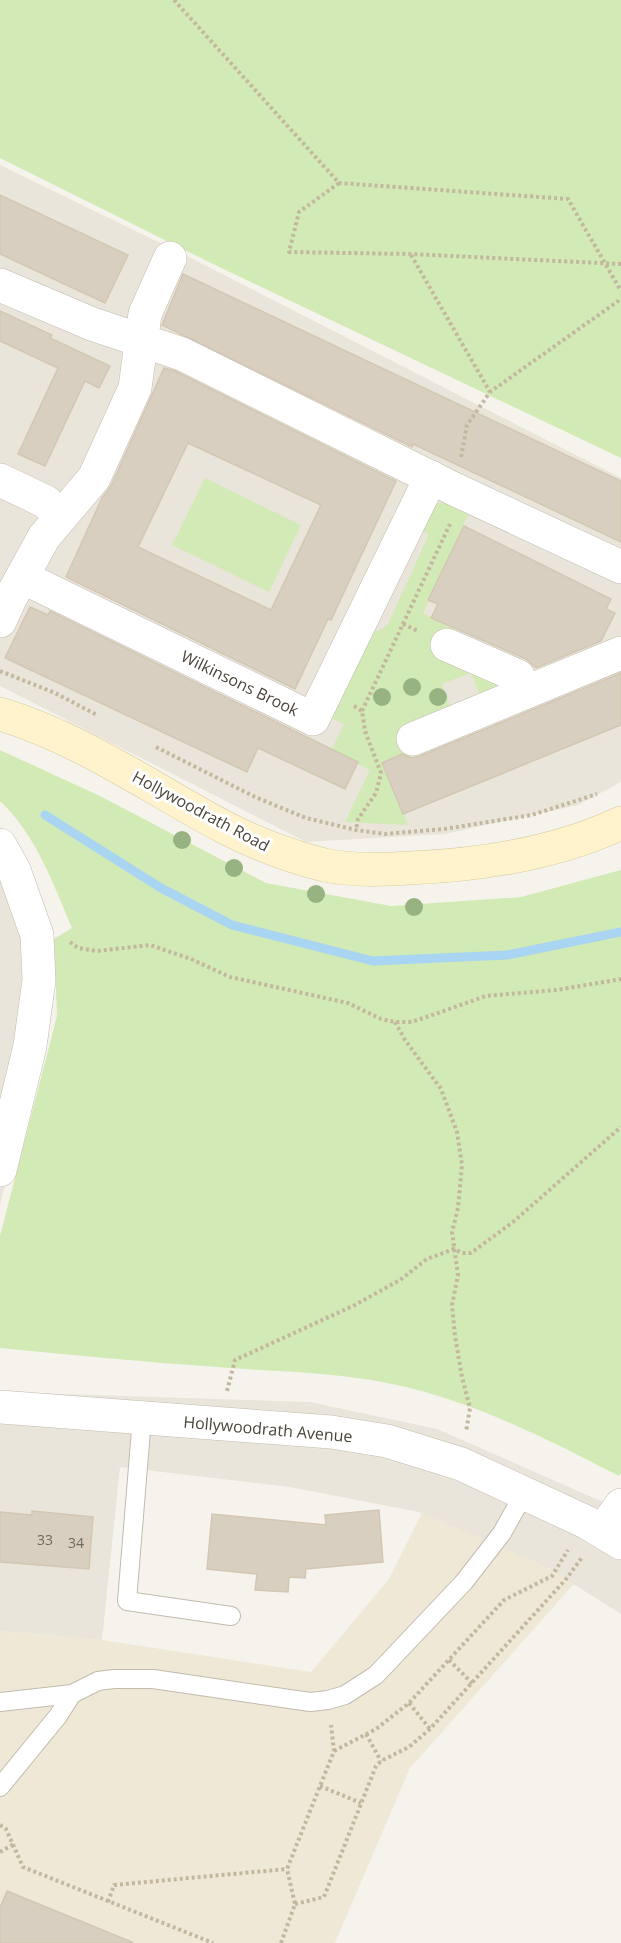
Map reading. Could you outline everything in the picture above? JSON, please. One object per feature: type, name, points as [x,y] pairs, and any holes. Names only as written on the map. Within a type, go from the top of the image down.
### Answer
[{"type":"main road","name":"Hollywoodrath Road","points":[[0,714],[22,721],[84,749],[224,827],[272,849],[326,865],[375,870],[450,867],[510,859],[595,835],[621,823]]},
{"type":"street","points":[[0,621],[44,537],[94,478],[135,388],[145,314],[170,258]]},
{"type":"street","points":[[0,285],[92,324],[182,354],[431,477],[621,567]]},
{"type":"street","name":"Wilkinsons Brook","points":[[22,577],[314,719],[431,477]]},
{"type":"street","points":[[0,480],[46,502],[61,517]]},
{"type":"street","points":[[447,645],[518,676],[526,691]]},
{"type":"street","points":[[413,739],[621,652]]},
{"type":"street","points":[[0,845],[14,870],[37,935],[39,980],[30,1046],[0,1170]]},
{"type":"street","name":"Hollywoodrath Avenue","points":[[0,1407],[332,1432],[387,1441],[461,1464],[525,1492],[615,1526]]},
{"type":"lane","points":[[142,1418],[127,1601],[231,1616]]},
{"type":"lane","points":[[0,1702],[72,1694],[98,1681],[114,1679],[153,1679],[310,1702],[345,1695],[376,1675],[456,1591],[502,1533],[525,1492]]},
{"type":"lane","points":[[0,1787],[58,1716],[72,1694]]},
{"type":"path","points":[[174,0],[339,183]]},
{"type":"path","points":[[621,264],[604,264],[410,254],[289,252],[299,212],[339,183],[568,199],[604,264],[621,291]]},
{"type":"path","points":[[410,254],[490,392]]},
{"type":"path","points":[[0,671],[55,693],[104,720]]},
{"type":"path","points":[[328,689],[362,711],[365,731],[381,773],[376,793],[357,819],[356,830]]},
{"type":"path","points":[[154,746],[194,768],[306,818],[356,830],[385,834],[455,827],[532,815],[599,794]]},
{"type":"path","points":[[65,938],[78,948],[97,951],[150,945],[191,959],[230,977],[348,1003],[395,1022],[412,1022],[486,996],[557,990],[621,979]]},
{"type":"path","points":[[395,1022],[405,1040],[441,1089],[457,1132],[462,1166],[458,1208],[452,1232],[458,1275],[452,1305],[462,1377],[470,1408],[461,1464]]},
{"type":"path","points":[[454,1248],[462,1253],[471,1253],[513,1222],[621,1127]]},
{"type":"path","points":[[218,1424],[235,1360],[353,1306],[400,1280],[427,1259],[454,1248]]},
{"type":"path","points":[[334,1751],[366,1734],[409,1703],[504,1600],[552,1576],[555,1572]]},
{"type":"path","points":[[296,1904],[324,1897],[376,1766],[381,1761],[409,1747],[430,1729],[567,1578]]},
{"type":"path","points":[[448,1660],[473,1684]]},
{"type":"path","points":[[281,1943],[296,1904],[286,1869],[334,1751],[328,1700]]},
{"type":"path","points":[[409,1703],[430,1729]]},
{"type":"path","points":[[366,1734],[381,1761]]},
{"type":"path","points":[[320,1786],[361,1803]]},
{"type":"path","points":[[0,1824],[6,1829],[23,1867],[213,1943]]},
{"type":"path","points":[[0,1852],[14,1844]]},
{"type":"path","points":[[108,1902],[114,1885],[286,1869]]},
{"type":"shaded area","points":[[0,165],[183,254],[621,478],[621,782],[578,805],[445,834],[306,842],[0,686]]},
{"type":"shaded area","points":[[0,862],[31,932],[37,1045],[0,1206]]},
{"type":"shaded area","points":[[0,1392],[310,1402],[437,1429],[603,1502],[621,1517],[621,1614],[548,1568],[419,1512],[290,1487],[120,1467],[102,1640],[0,1631]]},
{"type":"shaded area","points":[[422,1513],[548,1568],[574,1584],[410,1768],[335,1943],[0,1943],[0,1631],[102,1640],[311,1672],[389,1579]]},
{"type":"green space","points":[[0,0],[621,0],[621,458],[217,266],[0,158]]},
{"type":"green space","points":[[205,478],[301,525],[269,592],[172,545]]},
{"type":"green space","points":[[445,502],[469,513],[423,613],[454,628],[444,649],[503,678],[494,696],[482,701],[471,673],[442,684],[453,714],[404,732],[413,756],[386,767],[408,825],[345,822],[370,770],[331,751],[344,724],[327,716],[369,631],[379,631],[388,624],[429,534],[418,529],[429,505]]},
{"type":"green space","points":[[0,750],[100,796],[266,883],[391,906],[521,897],[621,870],[621,1473],[619,1476],[541,1437],[488,1414],[434,1395],[383,1382],[312,1373],[162,1363],[0,1348],[0,1236],[57,1016],[54,939],[72,928],[34,844],[13,814],[0,801]]},
{"type":"building","points":[[0,195],[128,255],[105,303],[0,254]]},
{"type":"building","points":[[183,274],[621,481],[621,542],[413,444],[412,447],[162,325]]},
{"type":"building","points":[[0,311],[110,366],[99,388],[85,381],[45,466],[18,454],[58,368],[0,341]]},
{"type":"building","points":[[164,368],[175,371],[396,481],[331,620],[328,619],[295,689],[66,577],[102,498],[111,486]],"holes":[[[188,443],[321,505],[271,610],[138,547]]]},
{"type":"building","points":[[464,526],[611,599],[606,609],[615,613],[601,641],[536,668],[526,659],[431,618],[438,604],[428,600]]},
{"type":"building","points":[[30,607],[48,615],[50,611],[358,762],[345,789],[258,748],[247,772],[5,658]]},
{"type":"building","points":[[621,673],[621,725],[403,814],[382,763],[402,754],[411,758],[420,756]]},
{"type":"building","points":[[379,1510],[383,1562],[306,1569],[305,1578],[289,1577],[288,1592],[255,1590],[257,1574],[207,1569],[212,1514],[326,1525],[325,1515]]},
{"type":"building","points":[[32,1511],[93,1517],[89,1569],[0,1562],[0,1512],[32,1515]]},
{"type":"building","points":[[7,1891],[132,1942],[0,1943],[0,1908]]},
{"type":"waterway","points":[[45,815],[161,888],[232,925],[373,961],[507,955],[621,932]]}]
